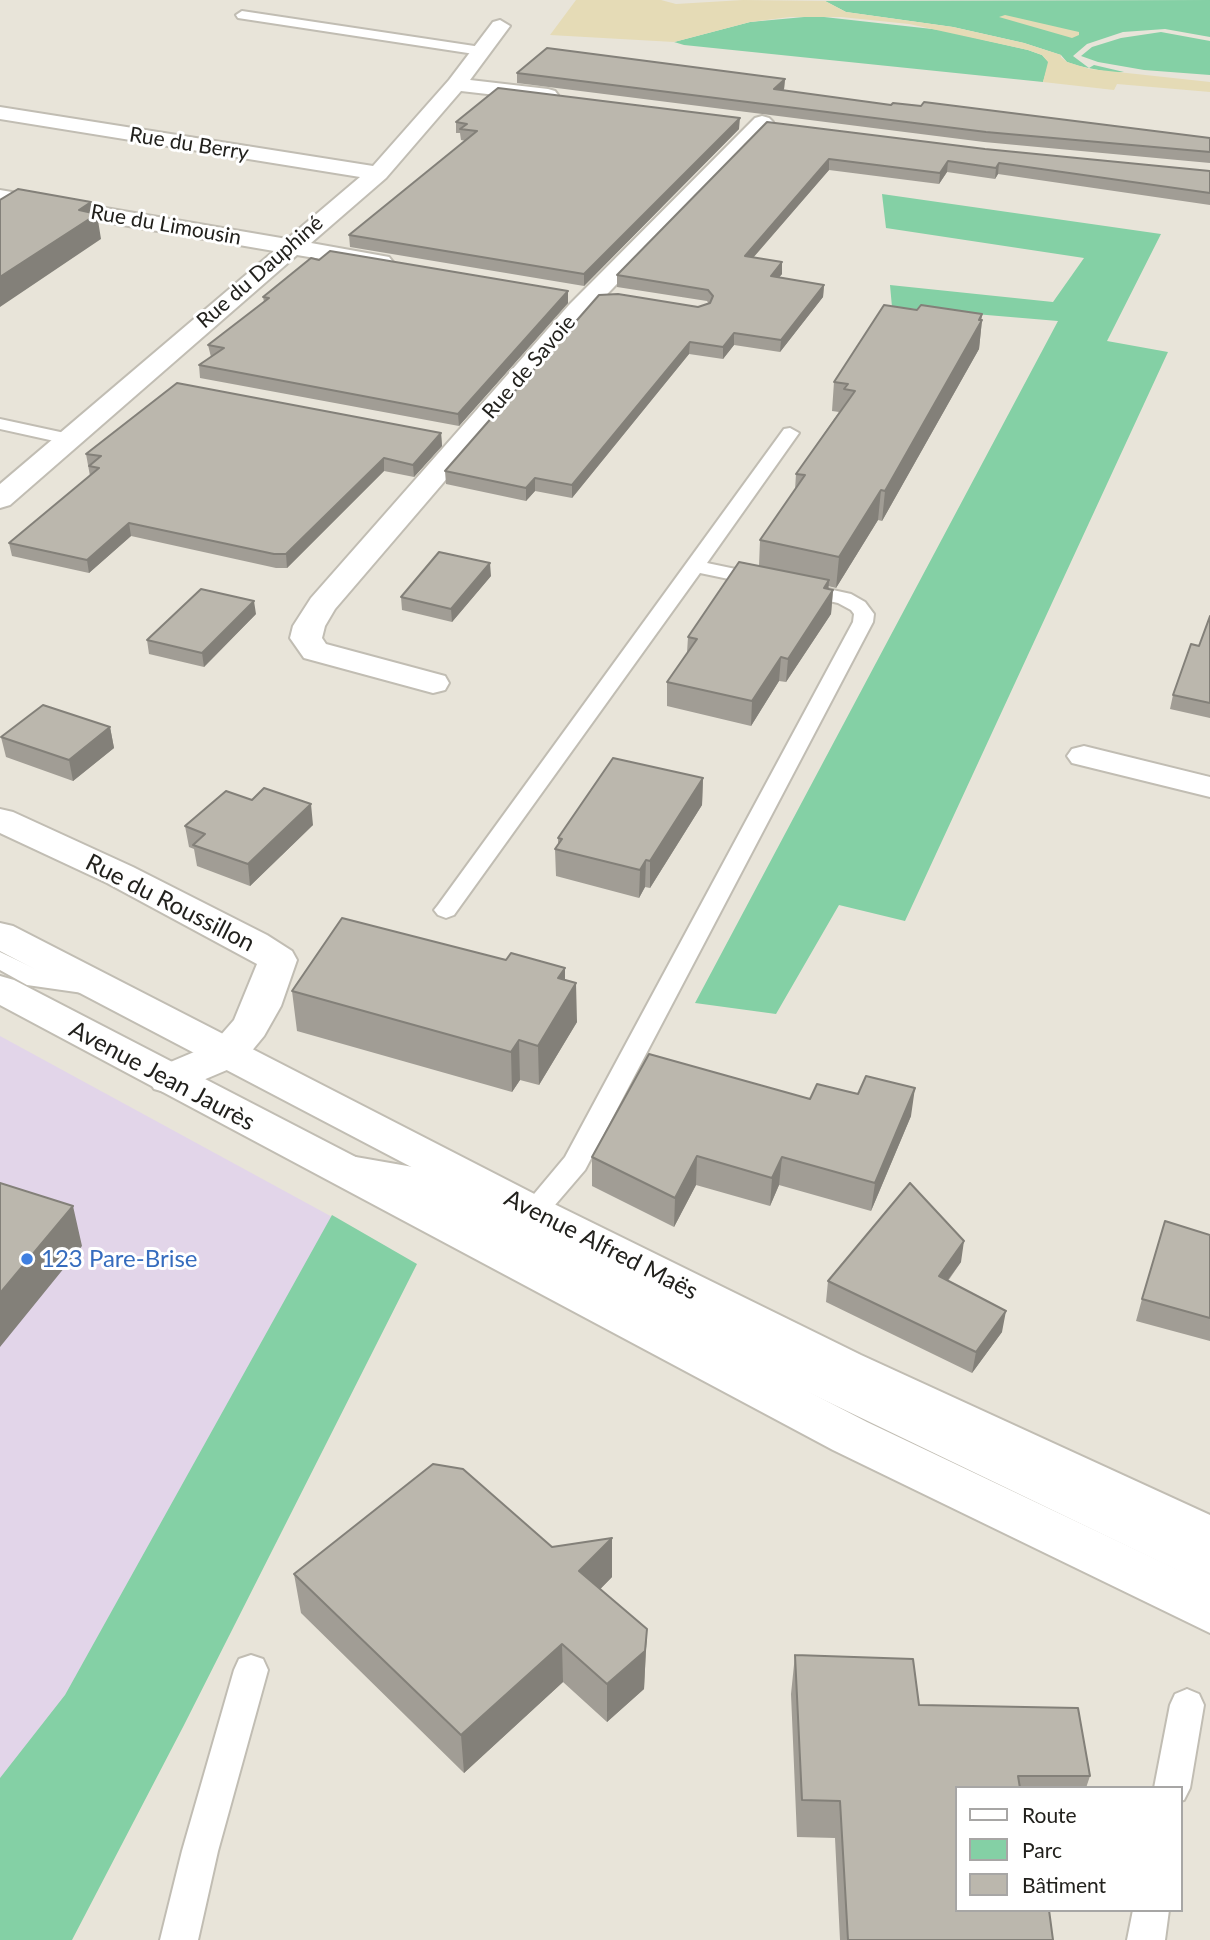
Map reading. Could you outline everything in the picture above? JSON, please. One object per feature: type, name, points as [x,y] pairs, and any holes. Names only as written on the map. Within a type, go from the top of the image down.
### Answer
[{"type":"street","name":"Rue du Dauphiné","points":[[5,488],[68,439],[378,173],[456,84],[500,26]]},
{"type":"street","points":[[456,84],[570,98]]},
{"type":"street","name":"Rue du Berry","points":[[0,113],[378,173]]},
{"type":"street","points":[[735,119],[788,125]]},
{"type":"street","name":"Rue de Savoie","points":[[433,683],[315,651],[306,638],[309,626],[323,605],[467,439],[579,295],[762,122]]},
{"type":"street","name":"Rue du Limousin","points":[[0,197],[406,266]]},
{"type":"street","points":[[579,295],[618,296]]},
{"type":"street","points":[[139,377],[176,384]]},
{"type":"street","points":[[431,432],[467,439]]},
{"type":"street","points":[[1084,757],[1210,787]]},
{"type":"street","name":"Rue du Roussillon","points":[[0,820],[120,875],[254,944],[278,960],[250,1027],[227,1055]]},
{"type":"street","name":"Avenue Alfred Maës","points":[[0,935],[533,1212],[844,1368],[1210,1538]]},
{"type":"street","name":"Avenue Jean Jaurès","points":[[0,989],[325,1162]]},
{"type":"street","points":[[168,1079],[227,1055]]},
{"type":"street","points":[[325,1162],[850,1436],[1210,1610]]},
{"type":"lane","points":[[242,15],[481,51]]},
{"type":"lane","points":[[0,424],[68,439]]},
{"type":"lane","points":[[446,910],[790,433]]},
{"type":"lane","points":[[533,1212],[575,1163],[863,622],[864,614],[858,606],[844,598],[695,566]]},
{"type":"lane","points":[[0,960],[36,979],[101,987]]},
{"type":"lane","points":[[325,1162],[403,1174],[760,1356],[1210,1572]]},
{"type":"lane","points":[[179,1940],[200,1851],[251,1670]]},
{"type":"lane","points":[[1172,1786],[1187,1705]]},
{"type":"lane","points":[[1146,1940],[1152,1912]]},
{"type":"shaded area","points":[[0,1036],[391,1249],[24,1940],[0,1940]]},
{"type":"green space","points":[[1210,0],[1210,37],[1165,29],[1123,32],[1087,44],[1073,56],[1089,68],[1094,65],[1124,72],[1113,73],[1079,66],[1067,62],[1061,55],[1024,43],[953,27],[846,12],[825,1]]},
{"type":"green space","points":[[815,16],[941,30],[1028,50],[1042,55],[1049,62],[1043,82],[674,42],[750,22]]},
{"type":"green space","points":[[1161,32],[1210,41],[1210,75],[1144,70],[1098,62],[1081,56],[1092,47],[1121,38]]},
{"type":"green space","points":[[882,194],[1161,234],[1107,341],[1168,352],[905,921],[839,905],[776,1014],[695,1003],[1058,321],[892,307],[890,285],[1053,302],[1084,258],[886,228]]},
{"type":"green space","points":[[332,1215],[417,1264],[72,1940],[0,1940],[0,1778],[65,1695]]},
{"type":"sand","points":[[576,0],[661,0],[676,4],[743,0],[825,1],[846,12],[953,27],[1024,43],[1061,55],[1067,62],[1090,69],[1210,82],[1210,92],[1117,84],[1114,90],[1043,82],[1048,62],[1042,55],[1028,50],[909,24],[841,17],[790,17],[750,22],[674,42],[550,35]]},
{"type":"sand","points":[[1005,15],[1079,32],[1079,35],[1072,38],[999,17]]},
{"type":"building","points":[[547,48],[785,79],[774,89],[891,105],[921,106],[924,102],[1210,138],[1210,152],[986,132],[517,73]]},
{"type":"building","points":[[498,88],[740,118],[584,274],[349,235],[477,131],[460,129],[467,124],[456,122]]},
{"type":"building","points":[[767,122],[985,149],[1210,171],[1210,193],[999,163],[996,168],[948,161],[940,173],[829,159],[745,256],[782,262],[771,276],[824,285],[781,340],[734,333],[723,347],[690,342],[572,485],[535,478],[526,488],[445,471],[599,295],[618,294],[698,307],[710,303],[713,296],[708,290],[617,275]]},
{"type":"building","points":[[18,189],[91,202],[79,210],[97,214],[0,277],[0,200]]},
{"type":"building","points":[[330,251],[568,291],[458,414],[199,365],[224,348],[208,345],[269,298],[263,297],[311,258],[319,260]]},
{"type":"building","points":[[884,305],[917,310],[921,305],[982,314],[979,320],[982,320],[885,491],[881,490],[839,557],[760,540],[805,475],[796,474],[855,391],[844,389],[848,384],[834,382]]},
{"type":"building","points":[[177,383],[441,433],[413,465],[384,458],[286,554],[274,554],[129,523],[87,560],[9,543],[99,468],[89,466],[101,456],[86,454]]},
{"type":"building","points":[[439,552],[490,563],[451,609],[401,597]]},
{"type":"building","points":[[739,562],[829,580],[824,588],[833,590],[788,659],[781,657],[752,701],[667,682],[697,639],[688,637]]},
{"type":"building","points":[[201,589],[254,601],[202,653],[147,640]]},
{"type":"building","points":[[1210,616],[1210,703],[1173,695],[1191,644],[1199,646]]},
{"type":"building","points":[[43,705],[110,727],[69,760],[1,737]]},
{"type":"building","points":[[613,758],[703,778],[650,861],[646,860],[640,870],[555,849],[562,839],[558,838]]},
{"type":"building","points":[[264,788],[311,804],[248,864],[193,845],[205,834],[185,826],[226,791],[252,800]]},
{"type":"building","points":[[342,918],[506,960],[511,953],[565,968],[558,978],[576,983],[538,1046],[519,1040],[511,1052],[292,991]]},
{"type":"building","points":[[649,1054],[810,1099],[817,1084],[858,1094],[866,1076],[915,1088],[875,1183],[782,1157],[772,1178],[697,1156],[675,1198],[592,1157]]},
{"type":"building","points":[[0,1183],[73,1206],[0,1293]]},
{"type":"building","points":[[910,1183],[964,1241],[939,1276],[1006,1311],[976,1352],[828,1281]]},
{"type":"building","points":[[1165,1221],[1210,1235],[1210,1318],[1142,1299]]},
{"type":"building","points":[[433,1464],[463,1469],[552,1547],[612,1538],[579,1571],[647,1629],[645,1651],[607,1684],[562,1644],[461,1735],[294,1574]]},
{"type":"building","points":[[795,1655],[913,1659],[919,1705],[1078,1708],[1090,1776],[1018,1776],[1020,1786],[954,1786],[954,1912],[1049,1912],[1053,1940],[848,1940],[840,1801],[802,1800]]},
{"type":"place","name":"123 Pare-Brise","points":[[27,1259]]}]
